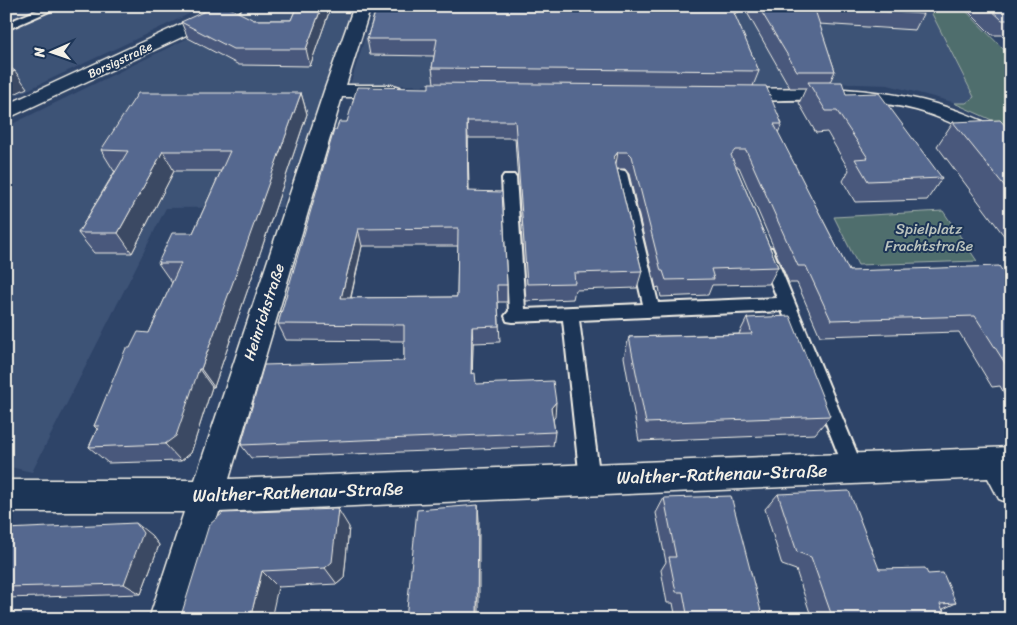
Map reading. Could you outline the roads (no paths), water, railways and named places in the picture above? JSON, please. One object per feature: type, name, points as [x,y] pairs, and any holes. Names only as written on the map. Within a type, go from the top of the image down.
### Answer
[{"type":"street","name":"Heinrichstraße","points":[[168,619],[334,91],[363,6]]},
{"type":"street","name":"Borsigstraße","points":[[6,113],[228,7]]},
{"type":"street","points":[[334,91],[414,92]]},
{"type":"street","points":[[712,94],[852,96],[896,100],[930,108],[994,135]]},
{"type":"street","name":"Walther-Rathenau-Straße","points":[[6,496],[206,496],[853,468],[1006,470]]},
{"type":"lane","points":[[6,27],[56,6]]},
{"type":"lane","points":[[620,174],[652,310]]},
{"type":"lane","points":[[509,178],[515,316],[788,304]]},
{"type":"lane","name":"Walther-Rathenau-Straße","points":[[760,236],[853,468]]},
{"type":"lane","points":[[570,313],[590,480]]},
{"type":"park label","name":"Spielplatz Frachtstraße","points":[[929,238]]}]
